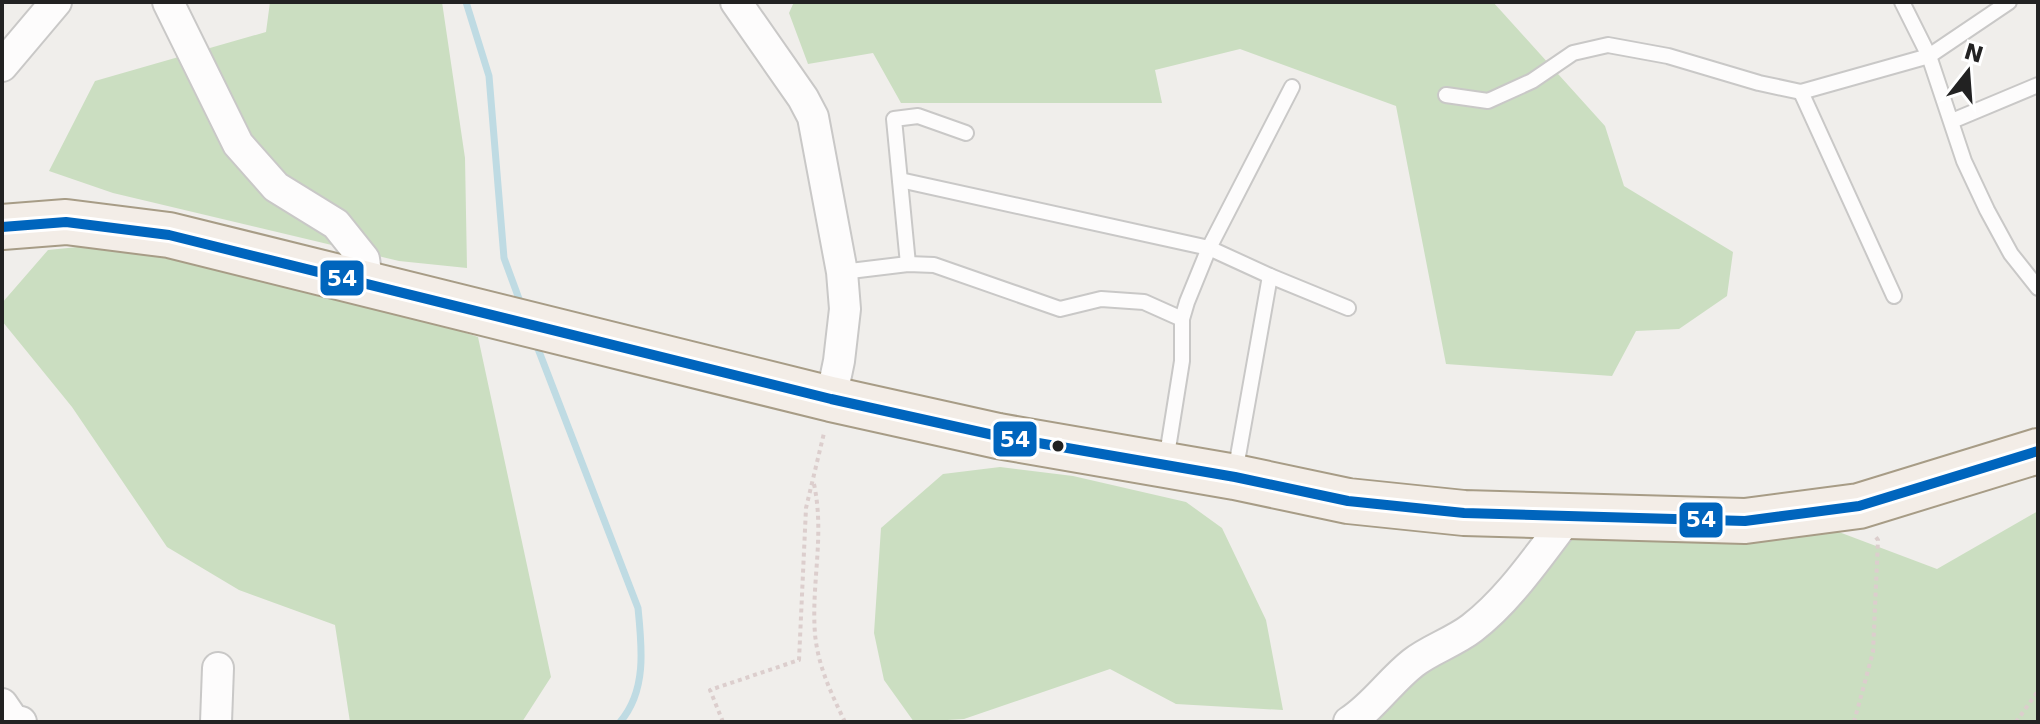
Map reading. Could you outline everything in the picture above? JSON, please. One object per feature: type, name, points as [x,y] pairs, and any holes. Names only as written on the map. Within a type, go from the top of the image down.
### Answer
[{"type":"main road","points":[[2,227],[66,222],[169,235],[831,399],[998,436],[1235,477],[1348,501],[1464,513],[1745,521],[1859,506],[2038,451]]},
{"type":"street","points":[[2,66],[56,2]]},
{"type":"street","points":[[168,2],[238,144],[276,187],[336,224],[364,259],[368,285]]},
{"type":"street","points":[[736,2],[813,117],[842,272],[845,309],[831,399]]},
{"type":"street","points":[[1349,722],[1367,710],[1415,661],[1473,627],[1504,597],[1570,515]]},
{"type":"street","points":[[216,722],[218,668]]},
{"type":"street","points":[[2,704],[13,720],[21,722]]},
{"type":"lane","points":[[1902,2],[1929,56],[1964,161],[1987,210],[2011,254],[2038,288]]},
{"type":"lane","points":[[1446,95],[1488,101],[1532,81],[1573,53],[1608,45],[1668,56],[1801,92],[1929,56],[2009,2]]},
{"type":"lane","points":[[1952,121],[2038,85]]},
{"type":"lane","points":[[1165,465],[1182,361],[1182,319],[1187,302],[1209,248],[1292,87]]},
{"type":"lane","points":[[1801,92],[1894,296]]},
{"type":"lane","points":[[908,264],[894,119],[918,116],[966,133]]},
{"type":"lane","points":[[900,180],[1209,248],[1348,308]]},
{"type":"lane","points":[[842,272],[908,264],[934,265],[1060,309],[1101,299],[1144,302],[1182,319]]},
{"type":"lane","points":[[1235,477],[1270,276]]},
{"type":"path","points":[[723,722],[710,690],[799,660],[806,508],[831,399]]},
{"type":"path","points":[[814,482],[820,513],[815,634],[823,676],[845,722]]},
{"type":"path","points":[[1854,722],[1873,652],[1878,540],[1859,506]]},
{"type":"path","points":[[2016,722],[2038,691]]},
{"type":"green space","points":[[270,2],[442,2],[465,158],[467,268],[399,261],[113,193],[49,171],[95,81],[266,32]]},
{"type":"green space","points":[[794,2],[1493,2],[1605,126],[1624,186],[1733,252],[1727,296],[1679,329],[1636,331],[1612,376],[1446,364],[1396,106],[1240,49],[1155,70],[1162,103],[901,103],[873,53],[808,64],[789,13]]},
{"type":"green space","points":[[147,240],[241,258],[478,337],[551,677],[522,722],[350,722],[335,625],[239,590],[167,547],[72,407],[2,321],[2,303],[48,250]]},
{"type":"green space","points":[[1000,467],[1073,476],[1186,502],[1222,528],[1266,620],[1283,710],[1176,704],[1110,669],[964,719],[914,722],[884,680],[874,633],[881,528],[943,474]]},
{"type":"green space","points":[[2038,511],[2038,722],[1364,722],[1464,642],[1577,530],[1815,523],[1937,569]]},
{"type":"waterway","points":[[466,2],[489,76],[504,258],[522,307]]},
{"type":"waterway","points":[[535,341],[638,608],[639,683],[629,710],[620,722]]},
{"type":"transit line","name":"54","points":[[2,227],[66,222],[169,235],[831,399],[998,436],[1235,477],[1348,501],[1464,513],[1745,521],[1859,506],[2038,451]]}]
